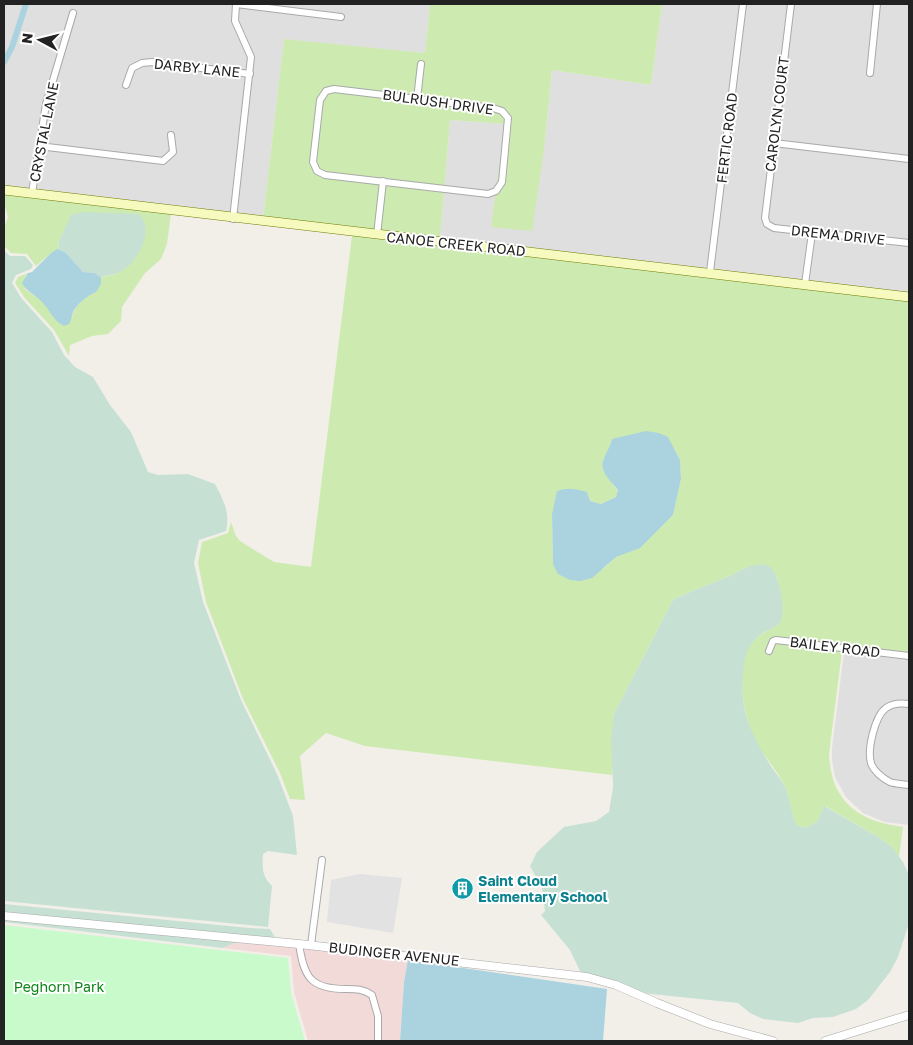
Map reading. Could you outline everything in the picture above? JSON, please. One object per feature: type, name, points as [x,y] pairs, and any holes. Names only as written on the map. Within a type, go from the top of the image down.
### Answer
[{"type":"main road","name":"CANOE CREEK ROAD","points":[[4,190],[233,219],[710,272],[909,297]]},
{"type":"street","points":[[233,219],[251,57],[235,21],[236,4],[341,18]]},
{"type":"street","name":"FERTIC ROAD","points":[[710,272],[743,4]]},
{"type":"street","name":"CAROLYN COURT","points":[[767,224],[765,218],[791,4]]},
{"type":"street","points":[[870,73],[878,4]]},
{"type":"street","name":"CRYSTAL LANE","points":[[32,193],[46,104],[73,13]]},
{"type":"street","name":"DARBY LANE","points":[[126,84],[132,68],[142,63],[152,62],[250,74]]},
{"type":"street","points":[[417,99],[421,64]]},
{"type":"street","name":"BULRUSH DRIVE","points":[[334,89],[493,108],[502,111],[508,118],[502,182],[496,191],[488,194],[383,181],[325,175],[317,170],[313,162],[320,100],[326,91],[334,89]]},
{"type":"street","points":[[39,146],[163,161],[173,152],[171,135]]},
{"type":"street","points":[[774,143],[909,159]]},
{"type":"street","points":[[377,235],[383,181]]},
{"type":"street","name":"DREMA DRIVE","points":[[767,224],[774,228],[909,243]]},
{"type":"street","points":[[805,284],[812,233]]},
{"type":"street","name":"BAILEY ROAD","points":[[770,651],[773,641],[776,640],[909,656]]},
{"type":"street","points":[[909,704],[899,703],[887,708],[877,719],[873,732],[870,762],[874,770],[890,782],[909,785]]},
{"type":"street","points":[[311,945],[322,860]]},
{"type":"street","name":"BUDINGER AVENUE","points":[[4,916],[311,945],[586,976],[616,985],[710,1024],[773,1041]]},
{"type":"street","points":[[299,944],[303,967],[306,975],[312,980],[332,989],[359,989],[372,995],[378,1016],[378,1041]]},
{"type":"street","points":[[825,1041],[909,1015]]},
{"type":"shaded area","points":[[4,4],[430,4],[425,53],[284,40],[263,219],[4,187]]},
{"type":"shaded area","points":[[662,4],[909,4],[909,294],[440,239],[450,120],[505,124],[544,150],[552,70],[651,85]]},
{"type":"shaded area","points":[[844,652],[909,660],[909,825],[885,822],[863,813],[846,797],[835,777],[832,748]]},
{"type":"shaded area","points":[[360,874],[402,878],[393,933],[327,922],[331,880]]},
{"type":"shaded area","points":[[237,942],[299,947],[408,960],[404,982],[400,1041],[308,1041],[294,992],[291,956],[222,948]]},
{"type":"green space","points":[[430,4],[662,4],[651,85],[552,70],[544,150],[532,231],[491,227],[505,124],[450,120],[440,239],[263,219],[284,39],[425,53]]},
{"type":"green space","points":[[4,193],[171,214],[167,244],[161,259],[145,273],[122,307],[121,321],[108,334],[92,336],[70,345],[69,356],[54,330],[24,297],[15,283],[18,277],[28,273],[25,277],[25,289],[47,307],[72,317],[77,307],[98,283],[100,278],[118,273],[67,225],[59,241],[58,250],[36,266],[27,254],[11,253],[4,246],[4,228],[8,217],[4,203]]},
{"type":"green space","points":[[81,212],[139,214],[144,221],[145,238],[143,244],[132,262],[121,272],[100,278],[95,273],[83,272],[66,253],[58,250],[59,241],[71,215]]},
{"type":"green space","points":[[352,235],[909,300],[909,653],[849,645],[848,650],[842,651],[829,754],[835,785],[841,797],[850,806],[860,814],[873,820],[903,827],[899,857],[892,847],[878,837],[825,806],[817,822],[805,828],[795,825],[784,785],[757,744],[745,711],[742,674],[747,651],[752,642],[760,635],[778,625],[781,612],[777,577],[747,567],[673,600],[614,714],[612,775],[365,746],[326,733],[300,756],[305,800],[290,799],[280,773],[243,699],[206,602],[198,563],[202,542],[228,533],[231,522],[240,541],[274,562],[311,567]],"holes":[[[612,439],[674,448],[680,460],[681,479],[673,515],[640,547],[616,557],[603,569],[553,564],[552,514],[587,492],[590,501],[601,504],[616,497],[618,491],[612,483],[603,459],[608,452]]]},
{"type":"green space","points":[[4,250],[10,256],[25,256],[33,265],[31,269],[16,275],[12,283],[22,299],[52,332],[64,355],[75,367],[93,377],[110,405],[131,432],[148,472],[158,475],[188,474],[215,484],[227,512],[226,531],[199,540],[194,563],[203,602],[241,700],[277,774],[293,816],[297,855],[268,851],[263,854],[263,871],[266,879],[272,886],[268,927],[4,901]]},
{"type":"green space","points":[[762,564],[770,567],[778,580],[782,612],[779,624],[753,641],[745,660],[742,692],[746,716],[755,739],[784,785],[796,825],[805,828],[817,822],[824,806],[892,847],[903,862],[909,875],[909,923],[898,957],[890,972],[868,1000],[856,1009],[833,1017],[813,1018],[798,1023],[763,1019],[750,1013],[738,1003],[642,993],[581,973],[570,950],[541,915],[545,911],[542,888],[530,866],[537,852],[564,827],[596,821],[609,812],[613,787],[611,739],[614,714],[673,600],[747,567]]},
{"type":"green space","points":[[4,904],[270,929],[276,939],[4,913]]},
{"type":"green space","points":[[4,919],[237,942],[222,948],[4,922]]},
{"type":"green space","name":"Peghorn Park","points":[[4,925],[288,958],[291,993],[305,1041],[4,1041]]},
{"type":"water","points":[[57,249],[66,253],[83,272],[95,273],[101,278],[101,284],[96,292],[80,303],[73,312],[69,324],[64,326],[57,321],[43,303],[22,283],[28,273],[32,272]]},
{"type":"water","points":[[646,431],[668,437],[680,460],[681,479],[673,515],[640,548],[616,557],[592,578],[580,581],[570,580],[558,574],[553,564],[552,514],[557,491],[572,489],[587,492],[590,501],[601,504],[616,497],[618,490],[606,476],[603,467],[604,458],[612,439]]},
{"type":"water","points":[[408,960],[607,989],[603,1041],[400,1041],[404,982]]},
{"type":"waterway","points":[[4,62],[12,47],[26,4]]},
{"type":"place","name":"Saint Cloud Elementary School","points":[[462,889]]}]
